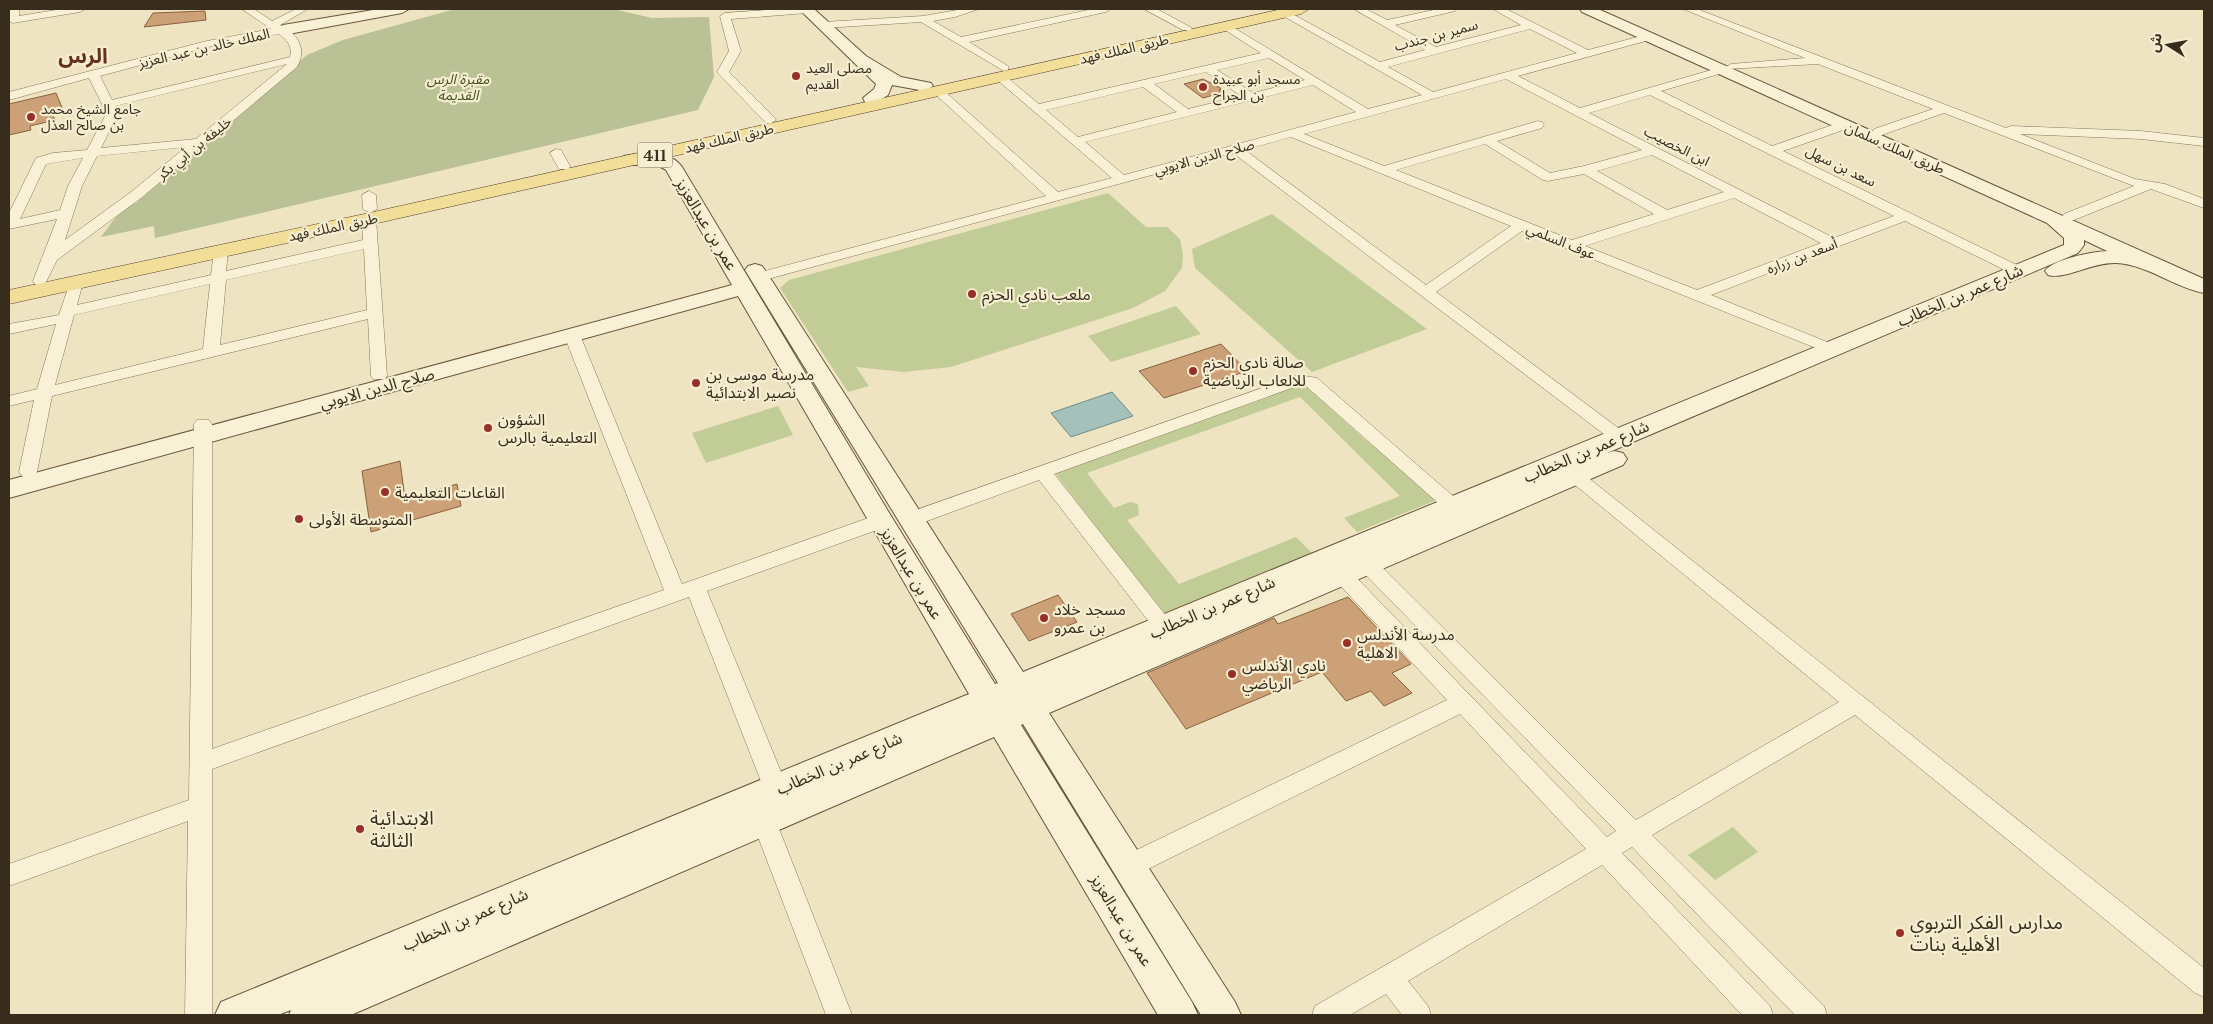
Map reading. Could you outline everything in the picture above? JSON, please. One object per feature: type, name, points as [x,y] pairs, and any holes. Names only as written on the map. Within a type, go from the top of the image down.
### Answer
[{"type":"main road","name":"طريق الملك فهد","points":[[1002,73],[1187,28],[1286,10]]},
{"type":"main road","name":"طريق الملك فهد","points":[[9,297],[218,248],[560,159],[770,120],[893,91],[932,88],[1226,26],[1286,10]]},
{"type":"main road","name":"طريق الملك فهد","points":[[369,208],[630,160],[697,145],[893,91]]},
{"type":"main road","name":"طريق الملك فهد","points":[[9,288],[218,248]]},
{"type":"street","points":[[26,9],[14,10],[13,20],[80,9]]},
{"type":"street","points":[[93,74],[108,104],[295,59],[297,52],[292,38],[278,27],[247,9]]},
{"type":"street","points":[[278,27],[303,9]]},
{"type":"street","points":[[311,9],[316,16],[322,17],[374,9]]},
{"type":"street","name":"الملك خالد بن عبد العزيز","points":[[9,96],[278,27],[402,9]]},
{"type":"street","points":[[770,120],[723,72],[735,51],[725,16],[807,9],[893,91]]},
{"type":"street","points":[[824,25],[923,19],[951,16],[974,9]]},
{"type":"street","points":[[959,41],[1106,9]]},
{"type":"street","points":[[1150,9],[1187,28]]},
{"type":"street","points":[[1359,9],[1434,51]]},
{"type":"street","points":[[1385,24],[1451,9]]},
{"type":"street","points":[[1498,9],[1586,54]]},
{"type":"street","name":"طريق الملك سلمان","points":[[1587,9],[1649,37],[1878,132],[2204,287]]},
{"type":"street","name":"طريق الملك سلمان","points":[[1599,9],[1845,126],[2204,277]]},
{"type":"street","points":[[1688,9],[2132,182],[2150,185],[2204,204]]},
{"type":"street","points":[[1286,10],[1431,96]]},
{"type":"street","points":[[923,19],[959,41],[1002,73],[1037,108],[1121,179]]},
{"type":"street","name":"سمير بن جندب","points":[[1378,66],[1532,25]]},
{"type":"street","points":[[1226,26],[1366,113]]},
{"type":"street","name":"صلاح الدين الايوبي","points":[[9,489],[380,376],[748,281],[1649,37]]},
{"type":"street","points":[[1037,108],[1271,54]]},
{"type":"street","name":"خليفة بن أبي بكر","points":[[51,258],[136,195],[202,142],[293,65],[295,59]]},
{"type":"street","points":[[1578,112],[1726,68],[1820,61]]},
{"type":"street","points":[[1207,68],[1250,97]]},
{"type":"street","name":"ابن الخصيب","points":[[1506,75],[1834,244]]},
{"type":"street","points":[[1076,141],[1315,81]]},
{"type":"street","points":[[1145,83],[1187,114]]},
{"type":"street","points":[[932,88],[1055,197]]},
{"type":"street","name":"سعد بن سهل","points":[[1651,91],[2018,271]]},
{"type":"street","name":"خليفة بن أبي بكر","points":[[40,282],[51,258],[75,186],[111,116],[108,104]]},
{"type":"street","points":[[1878,132],[1944,109]]},
{"type":"street","points":[[1383,170],[1538,125]]},
{"type":"street","points":[[1772,150],[1845,126]]},
{"type":"street","points":[[1996,129],[2141,135],[2204,142]]},
{"type":"street","name":"عوف السلمي","points":[[1291,133],[1831,349]]},
{"type":"street","points":[[2182,139],[2204,147]]},
{"type":"street","points":[[1486,140],[1548,177],[1586,170],[1653,151]]},
{"type":"street","points":[[9,224],[41,161],[92,153],[202,142]]},
{"type":"street","name":"عمر بن عبدالعزيز","points":[[697,145],[688,152],[686,159],[748,281],[880,521],[1179,1015]]},
{"type":"street","points":[[1235,148],[1620,437]]},
{"type":"street","name":"عمر بن عبدالعزيز","points":[[630,160],[652,159],[670,163],[909,520],[1024,698],[1222,1015]]},
{"type":"street","points":[[1586,170],[1665,216]]},
{"type":"street","points":[[2062,218],[2150,185]]},
{"type":"street","points":[[2188,198],[2204,188]]},
{"type":"street","points":[[1572,245],[1735,193]]},
{"type":"street","points":[[369,208],[380,376]]},
{"type":"street","points":[[9,224],[67,213]]},
{"type":"street","name":"أسعد بن زراره","points":[[1698,295],[1906,216]]},
{"type":"street","name":"شارع عمر بن الخطاب","points":[[1024,698],[1164,627],[2018,271],[2074,245],[2074,236],[2062,218]]},
{"type":"street","points":[[1426,292],[1521,225]]},
{"type":"street","points":[[9,329],[370,243]]},
{"type":"street","points":[[211,353],[218,278],[218,248]]},
{"type":"street","name":"شارع عمر بن الخطاب","points":[[308,1015],[764,821],[1024,698],[1354,570],[2084,259],[2117,257],[2158,266]]},
{"type":"street","name":"صلاح الدين الايوبي","points":[[18,474],[203,430],[572,335],[748,281]]},
{"type":"street","points":[[18,474],[76,282]]},
{"type":"street","points":[[9,400],[375,313]]},
{"type":"street","points":[[572,335],[776,789]]},
{"type":"street","points":[[909,520],[1299,380],[1311,382],[1454,506]]},
{"type":"street","points":[[199,1015],[203,430]]},
{"type":"street","points":[[1042,473],[1164,627]]},
{"type":"street","points":[[1575,476],[2204,984]]},
{"type":"street","points":[[201,763],[880,521]]},
{"type":"street","points":[[1354,570],[1463,702],[1760,1015]]},
{"type":"street","points":[[1354,570],[1635,833],[1814,1015]]},
{"type":"street","points":[[1129,866],[1463,702]]},
{"type":"street","points":[[1325,1015],[1856,703]]},
{"type":"street","name":"شارع عمر بن الخطاب","points":[[234,1015],[776,789],[996,710]]},
{"type":"street","points":[[9,875],[201,806]]},
{"type":"street","points":[[764,821],[839,1015]]},
{"type":"street","points":[[1389,977],[1418,1015]]},
{"type":"green space","name":"مقبرة الرس القديمة","points":[[455,9],[613,9],[652,18],[709,17],[714,77],[698,110],[155,238],[154,226],[101,237],[120,213],[136,203],[307,55],[343,40]]},
{"type":"green space","name":"ملعب نادي الحزم","points":[[1108,193],[1146,227],[1167,227],[1180,239],[1183,255],[1182,268],[1165,291],[1133,308],[951,367],[904,372],[856,367],[869,386],[848,392],[780,288],[789,280]]},
{"type":"green space","points":[[1272,214],[1427,329],[1312,372],[1195,268],[1192,249]]},
{"type":"green space","points":[[1176,306],[1201,334],[1111,362],[1088,336]]},
{"type":"green space","points":[[1300,381],[1371,445],[1378,445],[1437,500],[1357,532],[1344,518],[1400,496],[1300,397],[1087,473],[1114,508],[1130,502],[1138,504],[1139,515],[1127,520],[1179,584],[1296,537],[1315,556],[1166,618],[1051,468]]},
{"type":"green space","points":[[778,406],[793,435],[706,463],[692,433]]},
{"type":"green space","points":[[1733,827],[1758,852],[1715,880],[1688,855]]},
{"type":"water","points":[[1112,392],[1133,416],[1071,437],[1051,413]]},
{"type":"building","points":[[205,11],[206,20],[144,27],[153,13]]},
{"type":"building","name":"مسجد أبو عبيدة بن الجراح","points":[[1203,79],[1224,92],[1203,98],[1184,84]]},
{"type":"building","name":"جامع الشيخ محمد بن صالح العذل","points":[[56,93],[63,110],[52,113],[55,120],[30,126],[31,130],[9,135],[9,104]]},
{"type":"building","name":"صالة نادي الحزم للالعاب الرياضية","points":[[1221,344],[1247,371],[1164,398],[1139,371]]},
{"type":"building","name":"القاعات التعليمية","points":[[400,461],[405,499],[457,484],[461,506],[371,532],[362,471]]},
{"type":"building","name":"مسجد خلاد بن عمرو","points":[[1058,595],[1077,622],[1029,641],[1011,614]]},
{"type":"building","points":[[1348,597],[1411,664],[1392,673],[1412,693],[1384,706],[1371,691],[1346,701],[1322,672],[1186,729],[1147,673],[1274,618],[1278,624]]},
{"type":"place","name":"مصلى العيد القديم","points":[[796,76]]},
{"type":"place","name":"مسجد أبو عبيدة بن الجراح","points":[[1203,87]]},
{"type":"place","name":"جامع الشيخ محمد بن صالح العذل","points":[[31,117]]},
{"type":"place","name":"ملعب نادي الحزم","points":[[972,294]]},
{"type":"place","name":"صالة نادي الحزم للالعاب الرياضية","points":[[1193,371]]},
{"type":"place","name":"مدرسة موسى بن نصير الابتدائية","points":[[696,383]]},
{"type":"place","name":"الشؤون التعليمية بالرس","points":[[488,428]]},
{"type":"place","name":"القاعات التعليمية","points":[[385,492]]},
{"type":"place","name":"المتوسطة الأولى","points":[[299,519]]},
{"type":"place","name":"مسجد خلاد بن عمرو","points":[[1044,618]]},
{"type":"place","name":"مدرسة الأندلس الاهلية","points":[[1347,643]]},
{"type":"place","name":"نادي الأندلس الرياضي","points":[[1232,674]]},
{"type":"place","name":"الابتدائية الثالثة","points":[[360,829]]},
{"type":"place","name":"مدارس الفكر التربوي الأهلية بنات","points":[[1900,933]]},
{"type":"district","name":"الرس","points":[[83,56]]}]
